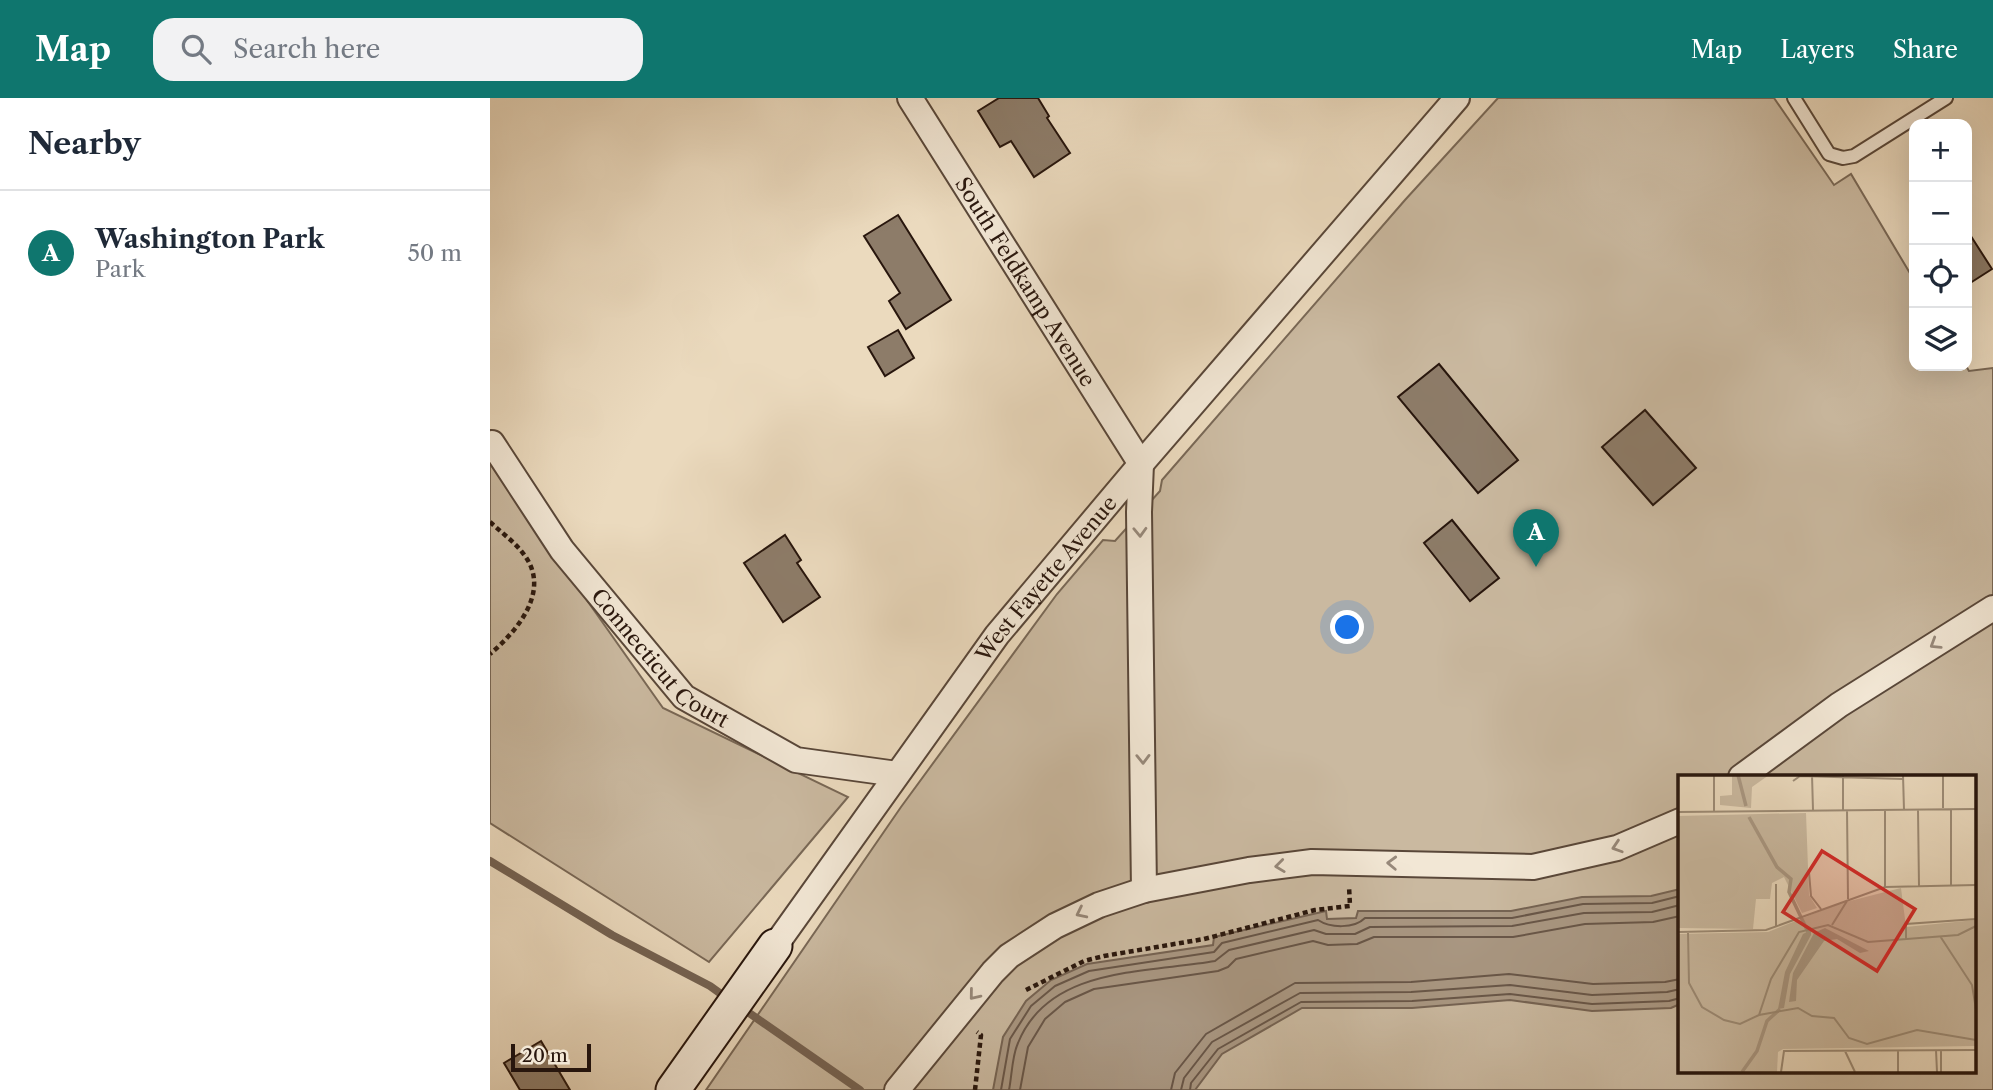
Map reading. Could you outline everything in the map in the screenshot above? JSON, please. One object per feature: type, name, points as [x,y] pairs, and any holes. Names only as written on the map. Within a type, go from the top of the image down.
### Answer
[{"type":"street","name":"South Feldkamp Avenue","points":[[910,98],[1141,464]]},
{"type":"street","name":"West Fayette Avenue","points":[[673,1090],[997,635],[1457,98]]},
{"type":"street","name":"Connecticut Court","points":[[492,443],[562,550],[684,697],[796,760],[897,774]]},
{"type":"street","points":[[1141,464],[1139,512],[1144,890]]},
{"type":"street","points":[[1744,775],[1839,705],[1993,608]]},
{"type":"street","points":[[898,1089],[1009,956],[1066,920],[1099,905],[1144,890],[1250,870],[1312,862],[1533,867],[1617,848],[1678,822]]},
{"type":"lane","points":[[1794,98],[1829,154],[1843,158],[1854,156],[1946,98]]},
{"type":"path","points":[[490,522],[527,558],[535,587],[527,612],[511,636],[490,654]]},
{"type":"path","points":[[1026,990],[1044,979],[1094,958],[1204,939],[1315,909],[1350,906],[1349,878]]},
{"type":"path","points":[[971,1027],[981,1035],[975,1090]]},
{"type":"shaded area","points":[[1498,98],[1774,98],[1834,185],[1851,174],[1909,272],[1909,371],[1972,371],[1993,368],[1993,1090],[706,1090],[901,807],[1057,594],[1103,540],[1115,541],[1160,491],[1162,480],[1405,200]]},
{"type":"shaded area","points":[[490,463],[663,708],[848,797],[709,962],[490,823]]},
{"type":"water","points":[[1678,889],[1678,1005],[1671,1008],[1592,1011],[1510,1000],[1412,1008],[1302,1008],[1222,1054],[1195,1090],[993,1090],[1003,1037],[1026,1001],[1051,980],[1087,964],[1213,945],[1214,937],[1326,911],[1327,919],[1356,918],[1358,911],[1511,911],[1582,897],[1651,896]]},
{"type":"building","points":[[999,98],[1038,98],[1049,116],[1047,118],[1070,153],[1034,177],[1011,141],[1000,147],[978,111]]},
{"type":"building","points":[[898,215],[951,300],[906,329],[889,301],[900,293],[864,236]]},
{"type":"building","points":[[1972,238],[1992,269],[1972,282]]},
{"type":"building","points":[[898,330],[914,358],[885,376],[868,347]]},
{"type":"building","points":[[1439,364],[1518,460],[1478,493],[1398,397]]},
{"type":"building","points":[[1645,410],[1696,468],[1653,505],[1602,447]]},
{"type":"building","points":[[1452,520],[1499,578],[1470,601],[1424,543]]},
{"type":"building","points":[[785,535],[801,560],[797,563],[820,597],[783,622],[744,563]]},
{"type":"building","points":[[541,1041],[570,1090],[520,1090],[504,1063]]},
{"type":"waterway","points":[[490,861],[612,935],[710,986],[728,999]]},
{"type":"waterway","points":[[742,1008],[860,1090]]},
{"type":"place","name":"Washington Park","points":[[1536,567]]}]
